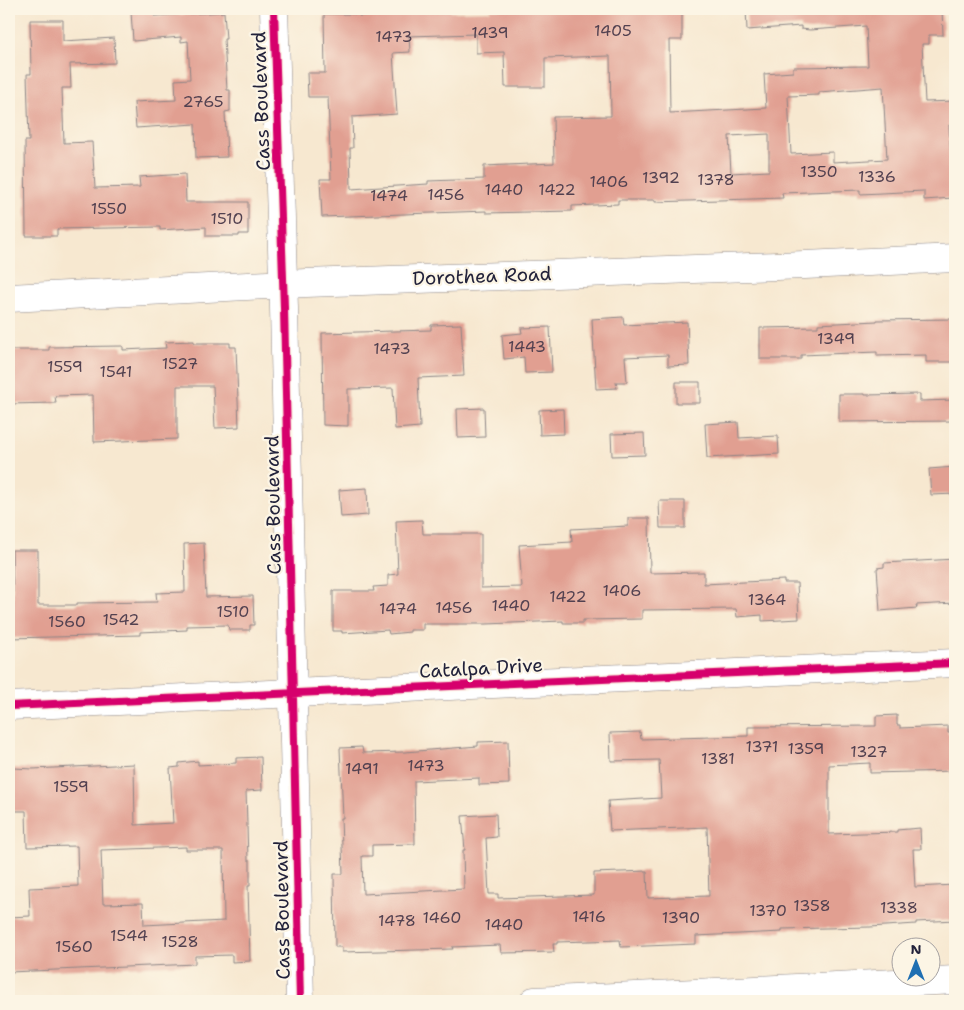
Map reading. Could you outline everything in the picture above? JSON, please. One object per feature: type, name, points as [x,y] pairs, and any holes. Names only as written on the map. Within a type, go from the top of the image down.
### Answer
[{"type":"street","name":"Cass Boulevard","points":[[274,9],[283,284],[300,1001]]},
{"type":"street","name":"Dorothea Road","points":[[9,298],[283,284],[955,258]]},
{"type":"street","name":"Catalpa Drive","points":[[9,706],[955,663]]},
{"type":"street","points":[[534,1001],[955,980]]},
{"type":"building","points":[[417,9],[451,9],[451,12],[490,11],[490,9],[682,9],[682,40],[669,40],[670,113],[766,108],[764,74],[793,72],[793,67],[868,66],[866,26],[810,30],[801,29],[801,26],[747,30],[746,9],[942,9],[943,35],[929,35],[929,44],[922,44],[925,102],[955,101],[955,125],[949,125],[953,198],[924,200],[924,191],[860,194],[860,190],[782,193],[783,198],[655,202],[655,200],[618,200],[618,204],[572,206],[572,211],[486,213],[486,211],[322,217],[320,179],[331,179],[328,97],[308,97],[307,73],[325,73],[324,14],[359,14],[359,16],[417,13]],"holes":[[[476,34],[476,53],[504,52],[505,87],[545,87],[545,58],[610,56],[611,116],[553,117],[554,163],[484,166],[484,179],[428,181],[428,184],[351,189],[350,148],[353,148],[352,117],[397,114],[393,53],[410,52],[409,36]],[[883,87],[887,159],[833,162],[833,152],[791,154],[788,96],[819,95],[819,92]],[[769,134],[769,171],[731,173],[729,136]]]},
{"type":"building","points":[[154,10],[154,16],[224,12],[227,90],[230,90],[230,111],[225,112],[227,157],[196,158],[195,124],[136,128],[134,102],[176,100],[175,80],[190,79],[188,41],[181,42],[181,37],[133,41],[131,12]]},
{"type":"building","points":[[30,20],[63,20],[63,41],[114,38],[115,63],[70,64],[71,88],[62,88],[64,143],[92,142],[95,188],[140,187],[139,177],[185,174],[186,202],[248,202],[248,234],[239,234],[239,236],[206,236],[206,227],[160,230],[160,227],[57,229],[57,236],[26,236],[25,141],[29,141],[27,74],[31,74]]},
{"type":"building","points":[[623,317],[624,325],[687,322],[689,365],[668,366],[668,355],[625,357],[627,382],[616,382],[617,388],[596,389],[592,319]]},
{"type":"building","points":[[953,319],[954,362],[926,362],[926,355],[877,356],[877,352],[801,355],[801,359],[760,359],[760,328],[818,327],[818,324],[877,320]]},
{"type":"building","points":[[461,324],[464,376],[418,378],[420,427],[395,429],[393,388],[348,389],[348,426],[323,425],[322,333],[431,330],[431,325]]},
{"type":"building","points":[[550,327],[552,372],[525,373],[524,357],[504,359],[502,335],[522,333],[521,328]]},
{"type":"building","points":[[194,341],[194,343],[230,343],[230,347],[236,347],[239,427],[215,428],[213,386],[177,386],[177,439],[94,442],[93,395],[55,396],[56,403],[9,404],[9,350],[49,350],[49,347],[123,346],[123,350],[166,348],[165,342]]},
{"type":"building","points":[[676,382],[700,382],[700,403],[676,403]]},
{"type":"building","points":[[839,394],[920,394],[920,401],[955,400],[955,421],[839,422]]},
{"type":"building","points":[[484,408],[485,437],[458,438],[457,409]]},
{"type":"building","points":[[563,409],[564,434],[540,435],[539,410]]},
{"type":"building","points":[[738,422],[739,438],[778,436],[779,454],[707,458],[705,424]]},
{"type":"building","points":[[644,433],[645,455],[612,456],[611,434]]},
{"type":"building","points":[[955,467],[955,494],[931,495],[929,469]]},
{"type":"building","points":[[367,488],[368,515],[341,517],[339,490]]},
{"type":"building","points":[[659,501],[685,501],[685,528],[660,528]]},
{"type":"building","points":[[628,518],[649,518],[650,573],[704,572],[704,584],[784,580],[784,583],[797,583],[799,619],[762,621],[762,615],[737,617],[736,609],[642,610],[642,619],[583,620],[583,623],[563,623],[563,621],[423,624],[423,630],[410,630],[410,632],[389,634],[388,630],[342,633],[342,631],[333,631],[333,591],[374,591],[373,587],[388,586],[388,575],[398,574],[396,521],[422,520],[423,534],[481,534],[481,588],[522,587],[519,545],[572,542],[571,529],[628,526]]},
{"type":"building","points":[[204,543],[206,597],[253,596],[254,625],[250,625],[250,630],[229,630],[228,625],[187,626],[187,630],[140,632],[140,635],[9,638],[9,598],[13,598],[12,550],[38,550],[38,605],[77,605],[77,603],[157,602],[156,593],[185,592],[184,544]]},
{"type":"building","points":[[955,559],[955,603],[916,605],[917,608],[880,611],[877,568],[884,567],[884,563]]},
{"type":"building","points":[[897,715],[897,725],[900,725],[900,728],[948,726],[948,733],[953,733],[955,771],[870,773],[870,763],[829,765],[829,834],[897,832],[897,830],[920,828],[921,849],[913,849],[915,887],[955,885],[955,920],[870,927],[782,929],[782,932],[696,936],[696,944],[621,947],[620,940],[557,942],[557,944],[553,944],[554,952],[501,953],[500,945],[452,947],[453,949],[342,952],[342,947],[335,947],[334,874],[343,874],[340,748],[362,747],[363,753],[405,752],[478,746],[478,742],[508,741],[509,784],[479,785],[479,778],[414,781],[415,844],[372,845],[372,856],[362,856],[363,894],[464,889],[463,850],[465,850],[462,816],[496,814],[497,837],[486,838],[489,894],[498,894],[498,898],[594,895],[594,873],[647,871],[648,898],[709,896],[707,827],[610,831],[608,801],[661,798],[659,760],[611,761],[610,733],[640,732],[641,739],[748,736],[748,727],[876,726],[876,716]]},
{"type":"building","points":[[261,757],[262,790],[246,791],[248,860],[250,860],[250,886],[248,886],[250,961],[232,962],[232,955],[195,956],[195,964],[9,972],[9,917],[30,916],[29,888],[78,886],[77,846],[27,847],[26,811],[9,811],[9,776],[13,776],[13,768],[33,769],[134,764],[135,825],[173,823],[170,768],[179,767],[179,763],[198,761],[198,765],[236,763],[236,758]],"holes":[[[186,847],[186,850],[223,850],[224,921],[144,925],[143,903],[103,904],[101,850]]]},
{"type":"cycle path","points":[[274,9],[284,308],[300,1001]]},
{"type":"cycle path","points":[[9,706],[955,663]]}]
